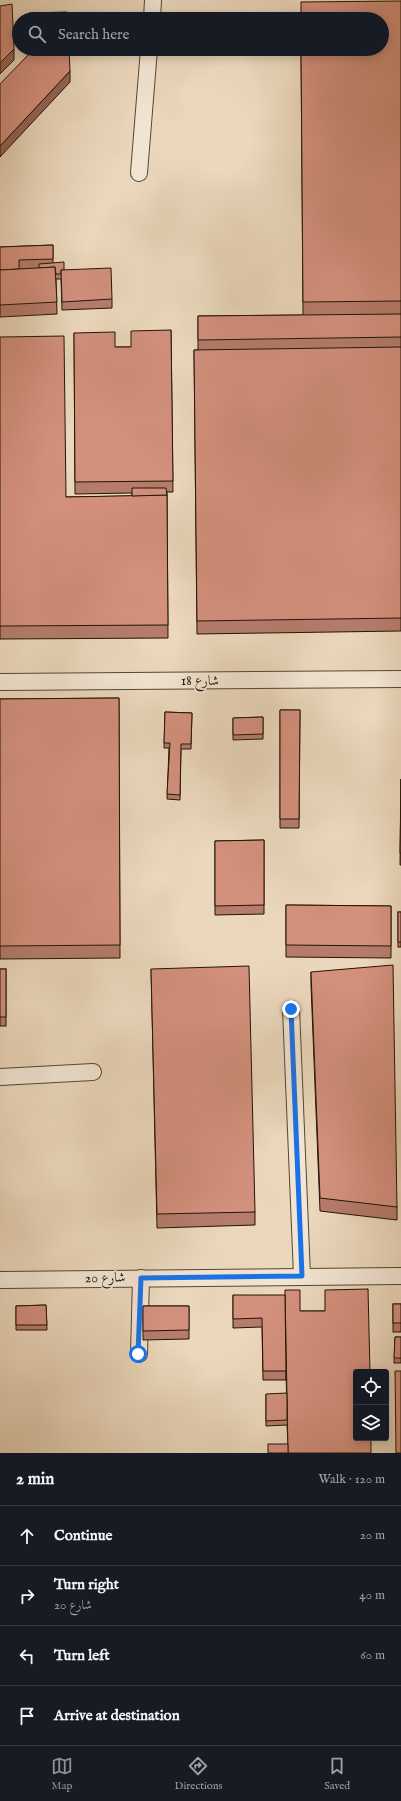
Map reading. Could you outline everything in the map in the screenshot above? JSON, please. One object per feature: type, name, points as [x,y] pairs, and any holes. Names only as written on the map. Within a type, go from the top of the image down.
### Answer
[{"type":"lane","points":[[152,12],[153,0]]},
{"type":"lane","points":[[139,173],[148,56]]},
{"type":"lane","name":"شارع 18","points":[[0,682],[401,680]]},
{"type":"lane","points":[[291,1009],[302,1276]]},
{"type":"lane","points":[[0,1076],[93,1072]]},
{"type":"lane","name":"شارع 20","points":[[0,1280],[401,1276]]},
{"type":"lane","points":[[138,1354],[141,1278]]},
{"type":"building","points":[[401,1],[401,301],[303,302],[301,56],[389,56],[389,12],[301,12],[301,2]]},
{"type":"building","points":[[12,4],[12,12],[12,51],[0,63],[0,6]]},
{"type":"building","points":[[27,56],[69,56],[70,71],[0,146],[0,84]]},
{"type":"building","points":[[53,245],[53,259],[19,260],[19,269],[0,270],[0,247]]},
{"type":"building","points":[[64,262],[64,270],[61,270],[61,274],[56,274],[55,267],[39,268],[39,264]]},
{"type":"building","points":[[55,267],[57,302],[0,305],[0,270]]},
{"type":"building","points":[[111,268],[112,299],[62,302],[61,270]]},
{"type":"building","points":[[401,314],[401,337],[198,340],[198,316]]},
{"type":"building","points":[[171,330],[173,481],[75,482],[74,333],[115,332],[115,347],[131,347],[131,331]]},
{"type":"building","points":[[64,336],[66,497],[167,495],[168,625],[0,626],[0,337]]},
{"type":"building","points":[[401,347],[401,618],[197,621],[194,350]]},
{"type":"building","points":[[132,488],[166,488],[167,495],[132,496]]},
{"type":"building","points":[[119,698],[120,945],[0,946],[0,699]]},
{"type":"building","points":[[280,710],[300,710],[299,819],[280,819]]},
{"type":"building","points":[[165,712],[192,713],[191,744],[181,744],[180,795],[167,794],[170,743],[164,743]]},
{"type":"building","points":[[263,717],[263,734],[233,735],[233,718]]},
{"type":"building","points":[[401,779],[401,853],[400,853]]},
{"type":"building","points":[[264,840],[264,905],[215,906],[215,841]]},
{"type":"building","points":[[286,905],[391,906],[391,946],[286,945]]},
{"type":"building","points":[[398,912],[401,912],[401,942],[398,942]]},
{"type":"building","points":[[393,965],[397,1207],[320,1198],[311,972]]},
{"type":"building","points":[[249,966],[255,1212],[157,1214],[151,969]]},
{"type":"building","points":[[0,969],[6,969],[6,1017],[0,1017]]},
{"type":"building","points":[[368,1289],[370,1369],[353,1369],[353,1441],[371,1441],[371,1453],[288,1453],[285,1290],[300,1290],[300,1311],[325,1311],[325,1290]]},
{"type":"building","points":[[233,1295],[285,1295],[286,1371],[263,1371],[262,1318],[233,1319]]},
{"type":"building","points":[[393,1304],[401,1304],[401,1323],[393,1323]]},
{"type":"building","points":[[46,1305],[47,1325],[16,1325],[16,1306]]},
{"type":"building","points":[[143,1306],[189,1306],[189,1330],[143,1331]]},
{"type":"building","points":[[395,1337],[401,1337],[401,1358],[394,1358]]},
{"type":"building","points":[[395,1371],[401,1371],[401,1453],[396,1453]]},
{"type":"building","points":[[287,1393],[287,1420],[266,1421],[266,1394]]},
{"type":"building","points":[[268,1444],[288,1444],[288,1453],[268,1453]]},
{"type":"route","points":[[138,1354],[141,1278],[302,1276],[291,1009]]}]
